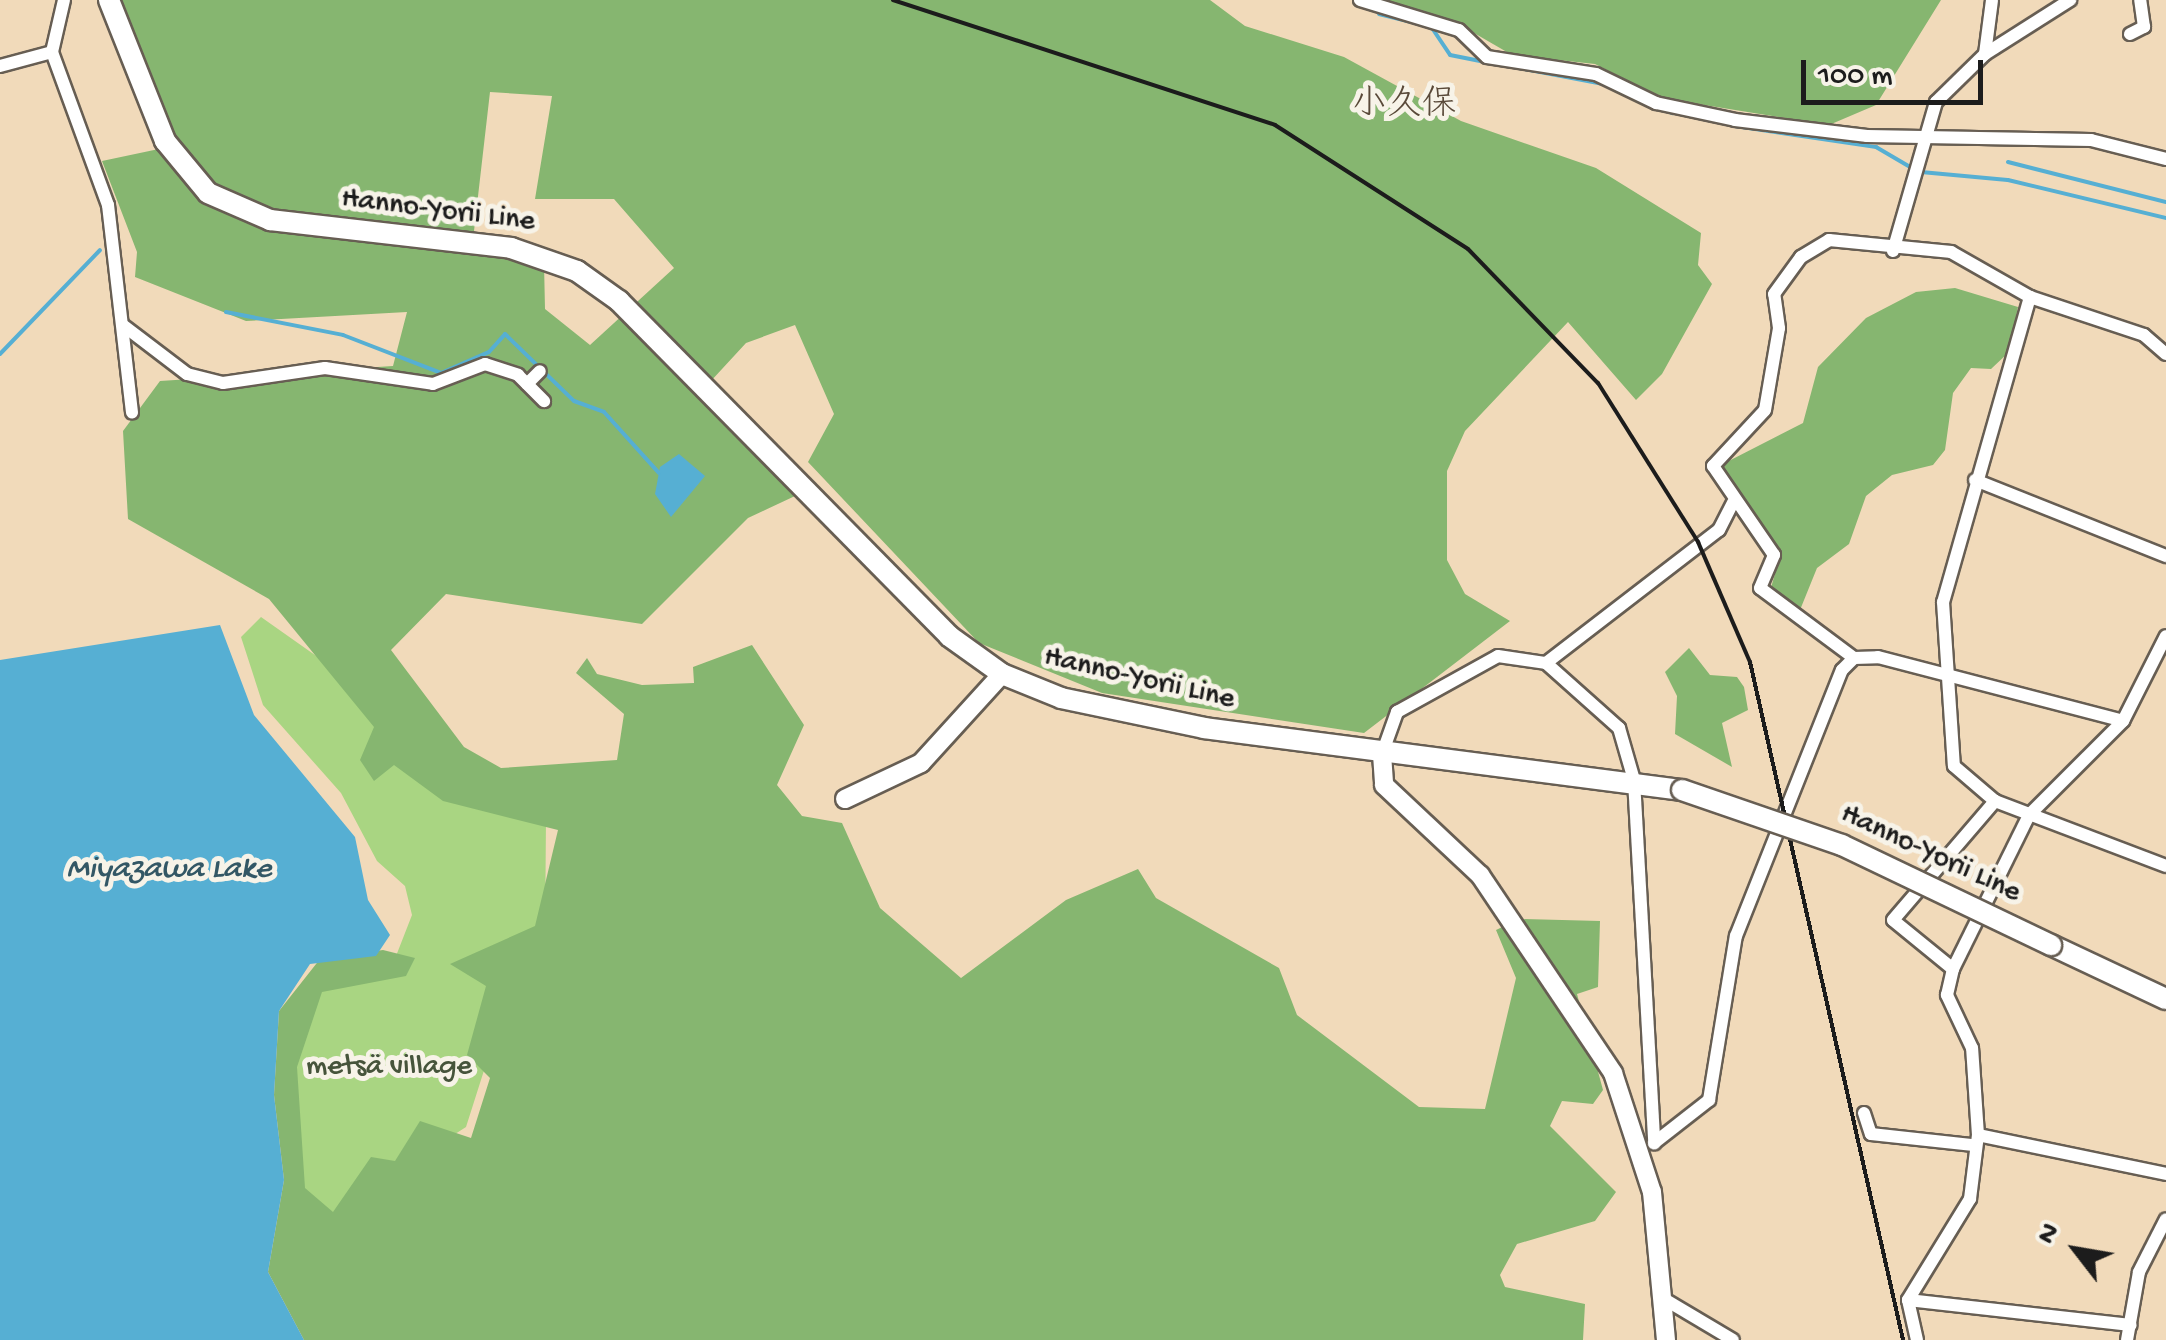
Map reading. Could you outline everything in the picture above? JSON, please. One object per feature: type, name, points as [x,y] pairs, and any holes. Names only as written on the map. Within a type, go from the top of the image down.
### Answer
[{"type":"main road","name":"Hanno-Yorii Line","points":[[109,0],[165,141],[208,193],[270,220],[511,248],[577,270],[619,301],[949,636],[1002,674],[1092,705],[1382,754],[1634,780],[1682,790],[1842,844],[2166,998]]},
{"type":"street","points":[[64,0],[52,52],[108,205],[132,414]]},
{"type":"street","points":[[1360,0],[1459,30],[1486,57],[1596,74],[1656,103],[1926,138],[2091,140],[2166,160]]},
{"type":"street","points":[[1985,54],[1992,0]]},
{"type":"street","points":[[1893,251],[1936,102],[1985,54],[2070,0]]},
{"type":"street","points":[[2130,34],[2144,27],[2140,0]]},
{"type":"street","points":[[0,66],[52,52]]},
{"type":"street","points":[[2123,722],[1942,671],[1854,658],[1760,588],[1774,555],[1733,502],[1713,466],[1766,410],[1778,328],[1774,294],[1801,257],[1829,240],[1893,251],[1951,252],[2030,297],[2144,335],[2166,354]]},
{"type":"street","points":[[2030,297],[2017,365],[1974,480],[1942,602],[1942,671],[1954,766],[1995,800],[2166,866]]},
{"type":"street","points":[[124,326],[187,374],[224,383],[325,368],[433,384],[485,364],[527,384],[544,401]]},
{"type":"street","points":[[527,384],[540,371]]},
{"type":"street","points":[[1974,480],[2166,556]]},
{"type":"street","points":[[1546,663],[1719,530],[1733,502]]},
{"type":"street","points":[[1917,1340],[1908,1300],[1970,1199],[1976,1140],[1972,1048],[1947,995],[1953,969],[2029,815],[2123,722],[2166,636]]},
{"type":"street","points":[[1648,1149],[1586,1022],[1452,842],[1384,785],[1382,754],[1396,712],[1476,664],[1516,656],[1546,663],[1619,728],[1634,780],[1648,1149],[1666,1340]]},
{"type":"street","points":[[1648,1149],[1709,1100],[1736,936],[1822,703],[1854,658]]},
{"type":"street","points":[[845,799],[921,763],[1002,674]]},
{"type":"street","points":[[1953,969],[1893,920],[1995,800]]},
{"type":"street","points":[[1864,1113],[1871,1134],[1976,1140],[2166,1174]]},
{"type":"street","points":[[2128,1340],[2139,1272],[2166,1219]]},
{"type":"street","points":[[1664,1299],[1715,1333],[1733,1340]]},
{"type":"street","points":[[1908,1300],[2131,1325]]},
{"type":"green space","points":[[119,0],[1210,0],[1245,26],[1344,57],[1461,121],[1596,168],[1701,233],[1698,265],[1712,284],[1662,374],[1636,400],[1568,322],[1465,431],[1447,471],[1447,560],[1465,594],[1510,621],[1364,733],[1102,693],[979,643],[808,462],[834,414],[795,325],[746,343],[698,395],[795,496],[748,518],[642,624],[446,594],[391,650],[464,747],[501,768],[617,760],[624,714],[576,673],[587,658],[597,674],[642,685],[694,683],[693,667],[752,645],[804,725],[777,785],[802,816],[842,823],[880,908],[961,978],[1066,900],[1138,869],[1156,898],[1279,968],[1297,1015],[1419,1107],[1485,1109],[1516,978],[1496,930],[1519,919],[1600,921],[1598,987],[1577,994],[1603,1090],[1593,1104],[1562,1101],[1550,1126],[1616,1192],[1595,1221],[1517,1244],[1500,1275],[1505,1287],[1585,1304],[1583,1340],[304,1340],[268,1272],[284,1180],[274,1095],[279,1011],[320,959],[383,950],[415,958],[406,976],[322,992],[297,1067],[305,1188],[333,1212],[371,1157],[395,1161],[420,1121],[471,1138],[490,1078],[467,1055],[486,986],[450,964],[535,926],[558,830],[443,801],[394,765],[374,781],[360,760],[374,727],[269,599],[128,519],[123,431],[160,381],[393,366],[407,312],[246,321],[135,277],[137,252],[102,161],[173,146]],"holes":[[[490,92],[552,96],[535,199],[614,199],[674,268],[590,345],[545,309],[544,263],[490,255],[474,231]]]},
{"type":"green space","points":[[1368,0],[1941,0],[1876,105],[1829,125],[1661,98],[1595,64],[1512,55],[1455,22]]},
{"type":"green space","points":[[1955,288],[2018,307],[2009,352],[1991,369],[1971,368],[1953,393],[1945,450],[1933,465],[1892,475],[1866,496],[1849,544],[1817,568],[1800,610],[1784,602],[1770,591],[1779,560],[1719,466],[1803,423],[1818,367],[1866,318],[1916,292]]},
{"type":"green space","name":"metsä village","points":[[261,617],[546,818],[545,942],[501,1017],[466,1127],[410,1163],[328,1238],[291,1229],[290,1072],[310,982],[389,974],[412,915],[405,886],[377,861],[341,793],[263,705],[241,637]]},
{"type":"green space","points":[[1689,648],[1710,675],[1737,677],[1744,687],[1748,710],[1722,723],[1732,767],[1675,734],[1677,696],[1665,672]]},
{"type":"water","points":[[679,454],[705,476],[671,517],[655,494],[660,467]]},
{"type":"water","name":"Miyazawa Lake","points":[[220,625],[254,715],[355,837],[368,900],[390,935],[376,956],[310,964],[279,1011],[274,1095],[284,1180],[268,1272],[304,1340],[0,1340],[0,660]]},
{"type":"waterway","points":[[1379,14],[1423,25]]},
{"type":"waterway","points":[[1432,28],[1450,55],[1495,64]]},
{"type":"waterway","points":[[1514,67],[1603,84]]},
{"type":"waterway","points":[[1616,90],[1672,113]]},
{"type":"waterway","points":[[1735,126],[1876,147],[1912,168]]},
{"type":"waterway","points":[[2008,162],[2166,202]]},
{"type":"waterway","points":[[1921,172],[2008,180],[2166,218]]},
{"type":"waterway","points":[[0,354],[100,250]]},
{"type":"waterway","points":[[226,312],[343,335],[441,373],[489,352],[505,334],[574,401],[604,412],[659,473]]},
{"type":"railway","points":[[893,0],[1275,125],[1468,249],[1598,383],[1698,542],[1750,662],[1903,1340]]},
{"type":"district","name":"小久保","points":[[1404,107]]}]
